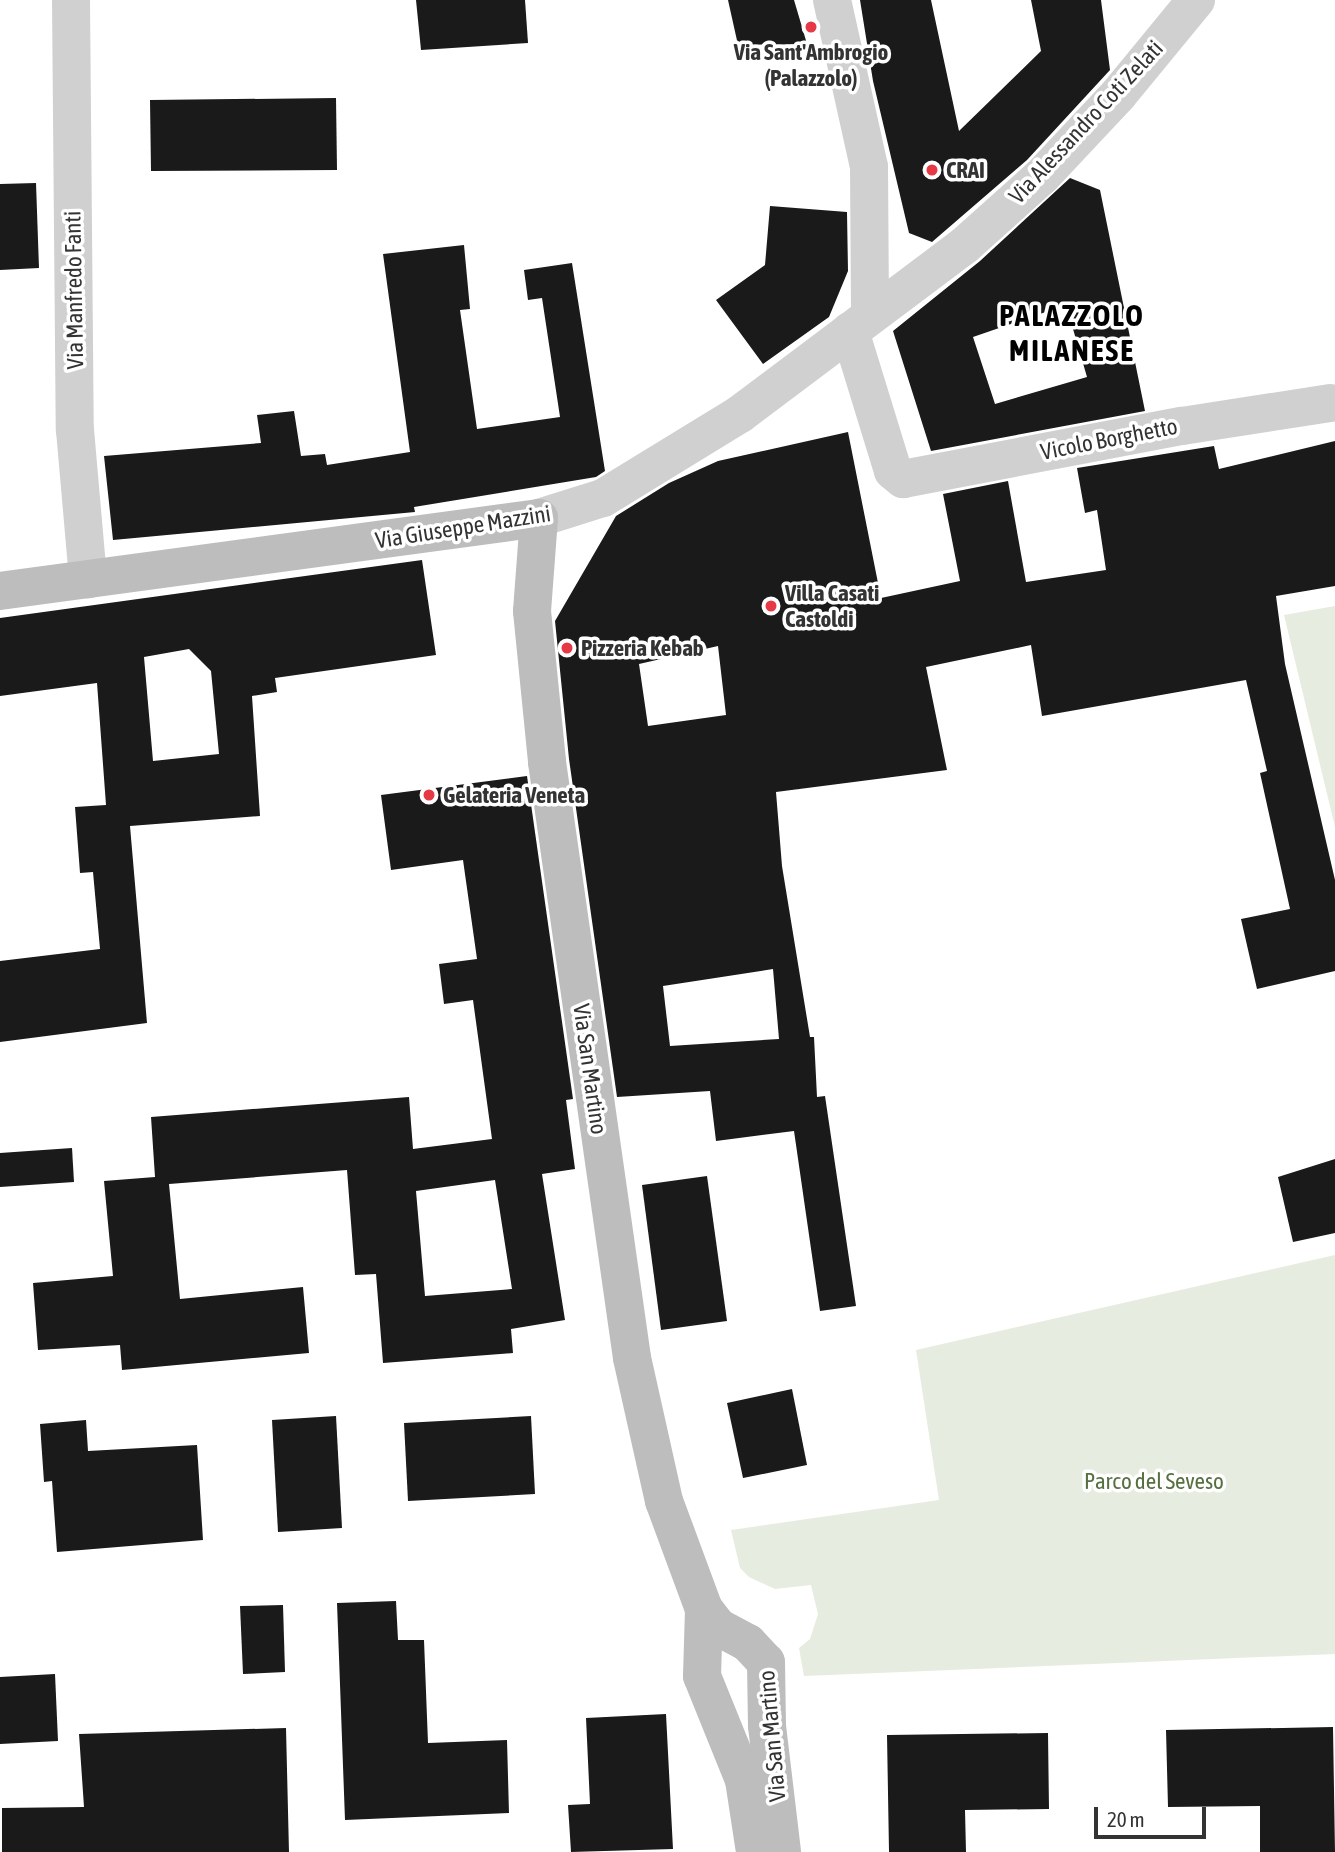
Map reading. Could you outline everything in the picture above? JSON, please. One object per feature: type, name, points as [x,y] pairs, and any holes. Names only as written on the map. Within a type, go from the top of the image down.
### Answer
[{"type":"street","name":"Via Manfredo Fanti","points":[[71,0],[75,430],[88,579]]},
{"type":"street","points":[[832,0],[869,167],[860,322]]},
{"type":"street","name":"Via Alessandro Coti Zelati","points":[[860,322],[965,245],[1042,176],[1118,95],[1196,0]]},
{"type":"street","name":"Via Giuseppe Mazzini","points":[[0,592],[539,518],[603,498],[740,414],[860,322]]},
{"type":"street","name":"Vicolo Borghetto","points":[[860,322],[893,471],[902,479],[1182,426],[1329,403]]},
{"type":"street","name":"Via San Martino","points":[[539,518],[532,611],[550,789],[632,1358],[664,1501],[704,1609],[718,1627],[748,1643],[766,1662],[767,1726],[782,1852]]},
{"type":"street","name":"Via San Martino","points":[[704,1609],[702,1675],[744,1780],[755,1852]]},
{"type":"green space","points":[[1335,606],[1335,827],[1284,615]]},
{"type":"green space","name":"Parco del Seveso","points":[[1335,1255],[1335,1654],[804,1676],[799,1648],[810,1639],[818,1614],[811,1585],[775,1589],[749,1577],[740,1568],[731,1530],[939,1500],[916,1350]]},
{"type":"building","points":[[416,0],[525,0],[528,43],[421,50]]},
{"type":"building","points":[[728,0],[794,0],[807,44],[738,45]]},
{"type":"building","points":[[860,0],[931,0],[959,131],[1041,51],[1031,0],[1101,0],[1110,70],[1027,160],[932,242],[909,233],[873,81]]},
{"type":"building","points":[[336,98],[337,170],[151,171],[150,100]]},
{"type":"building","points":[[1070,178],[1100,190],[1145,411],[931,451],[893,331],[980,261]],"holes":[[[1066,305],[1087,377],[995,404],[973,337]]]},
{"type":"building","points":[[36,183],[39,268],[0,270],[0,184]]},
{"type":"building","points":[[770,206],[847,212],[848,271],[829,317],[763,364],[716,300],[765,265]]},
{"type":"building","points":[[464,245],[470,309],[460,310],[477,429],[560,417],[542,298],[528,300],[524,270],[572,263],[605,471],[596,477],[414,507],[415,512],[113,540],[104,456],[261,443],[257,415],[294,411],[301,456],[325,454],[327,465],[410,452],[383,254]]},
{"type":"building","points":[[848,432],[881,598],[960,581],[943,494],[1008,481],[1026,582],[1106,570],[1097,510],[1085,513],[1077,468],[1214,446],[1219,469],[1335,441],[1335,586],[1276,596],[1285,664],[1335,880],[1335,971],[1257,989],[1241,919],[1290,909],[1260,773],[1267,771],[1246,680],[1042,716],[1031,645],[926,667],[947,770],[776,792],[782,866],[810,1037],[814,1037],[817,1097],[825,1096],[856,1306],[820,1311],[794,1131],[716,1141],[710,1091],[617,1097],[569,759],[555,621],[616,516],[669,483],[718,461]],"holes":[[[718,646],[726,715],[648,726],[639,664]],[[773,969],[779,1039],[670,1046],[663,986]]]},
{"type":"building","points":[[422,560],[436,655],[275,678],[277,692],[252,696],[260,816],[130,826],[147,1023],[0,1042],[0,961],[100,949],[93,872],[80,873],[75,807],[106,805],[97,683],[0,696],[0,618]],"holes":[[[189,649],[211,671],[219,754],[153,761],[144,657]]]},
{"type":"building","points":[[527,776],[573,1099],[566,1100],[575,1169],[542,1174],[565,1320],[511,1329],[513,1353],[383,1363],[376,1274],[355,1275],[347,1170],[169,1184],[180,1299],[303,1287],[309,1353],[122,1370],[120,1345],[38,1350],[33,1283],[113,1276],[104,1181],[155,1177],[151,1117],[409,1097],[413,1149],[492,1139],[473,1000],[444,1004],[439,964],[477,959],[463,860],[391,870],[381,795]],"holes":[[[495,1180],[512,1289],[425,1296],[416,1191]]]},
{"type":"building","points":[[72,1148],[74,1182],[0,1187],[0,1153]]},
{"type":"building","points":[[1335,1159],[1335,1233],[1293,1242],[1278,1177]]},
{"type":"building","points":[[707,1176],[727,1321],[661,1330],[642,1185]]},
{"type":"building","points":[[792,1389],[807,1465],[743,1478],[727,1403]]},
{"type":"building","points":[[336,1416],[342,1528],[278,1532],[272,1420]]},
{"type":"building","points":[[531,1416],[535,1494],[408,1501],[404,1423]]},
{"type":"building","points":[[86,1420],[88,1451],[197,1445],[203,1540],[57,1552],[52,1481],[44,1482],[40,1424]]},
{"type":"building","points":[[396,1601],[398,1640],[424,1640],[428,1743],[507,1740],[509,1813],[345,1820],[337,1603]]},
{"type":"building","points":[[283,1605],[285,1672],[243,1674],[240,1606]]},
{"type":"building","points":[[55,1674],[58,1741],[0,1744],[0,1677]]},
{"type":"building","points":[[666,1714],[673,1849],[571,1852],[568,1805],[590,1804],[586,1718]]},
{"type":"building","points":[[1333,1727],[1335,1852],[1260,1852],[1260,1806],[1168,1807],[1166,1730]]},
{"type":"building","points":[[286,1728],[289,1852],[2,1852],[2,1808],[84,1807],[79,1734]]},
{"type":"building","points":[[1048,1733],[1049,1809],[965,1810],[966,1852],[889,1852],[887,1735]]},
{"type":"place","name":"Via Sant'Ambrogio (Palazzolo)","points":[[811,27]]},
{"type":"place","name":"CRAI","points":[[932,170]]},
{"type":"place","name":"Villa Casati Castoldi","points":[[771,606]]},
{"type":"place","name":"Pizzeria Kebab","points":[[567,648]]},
{"type":"place","name":"Gelateria Veneta","points":[[429,795]]},
{"type":"district","name":"PALAZZOLO MILANESE","points":[[1072,332]]}]
